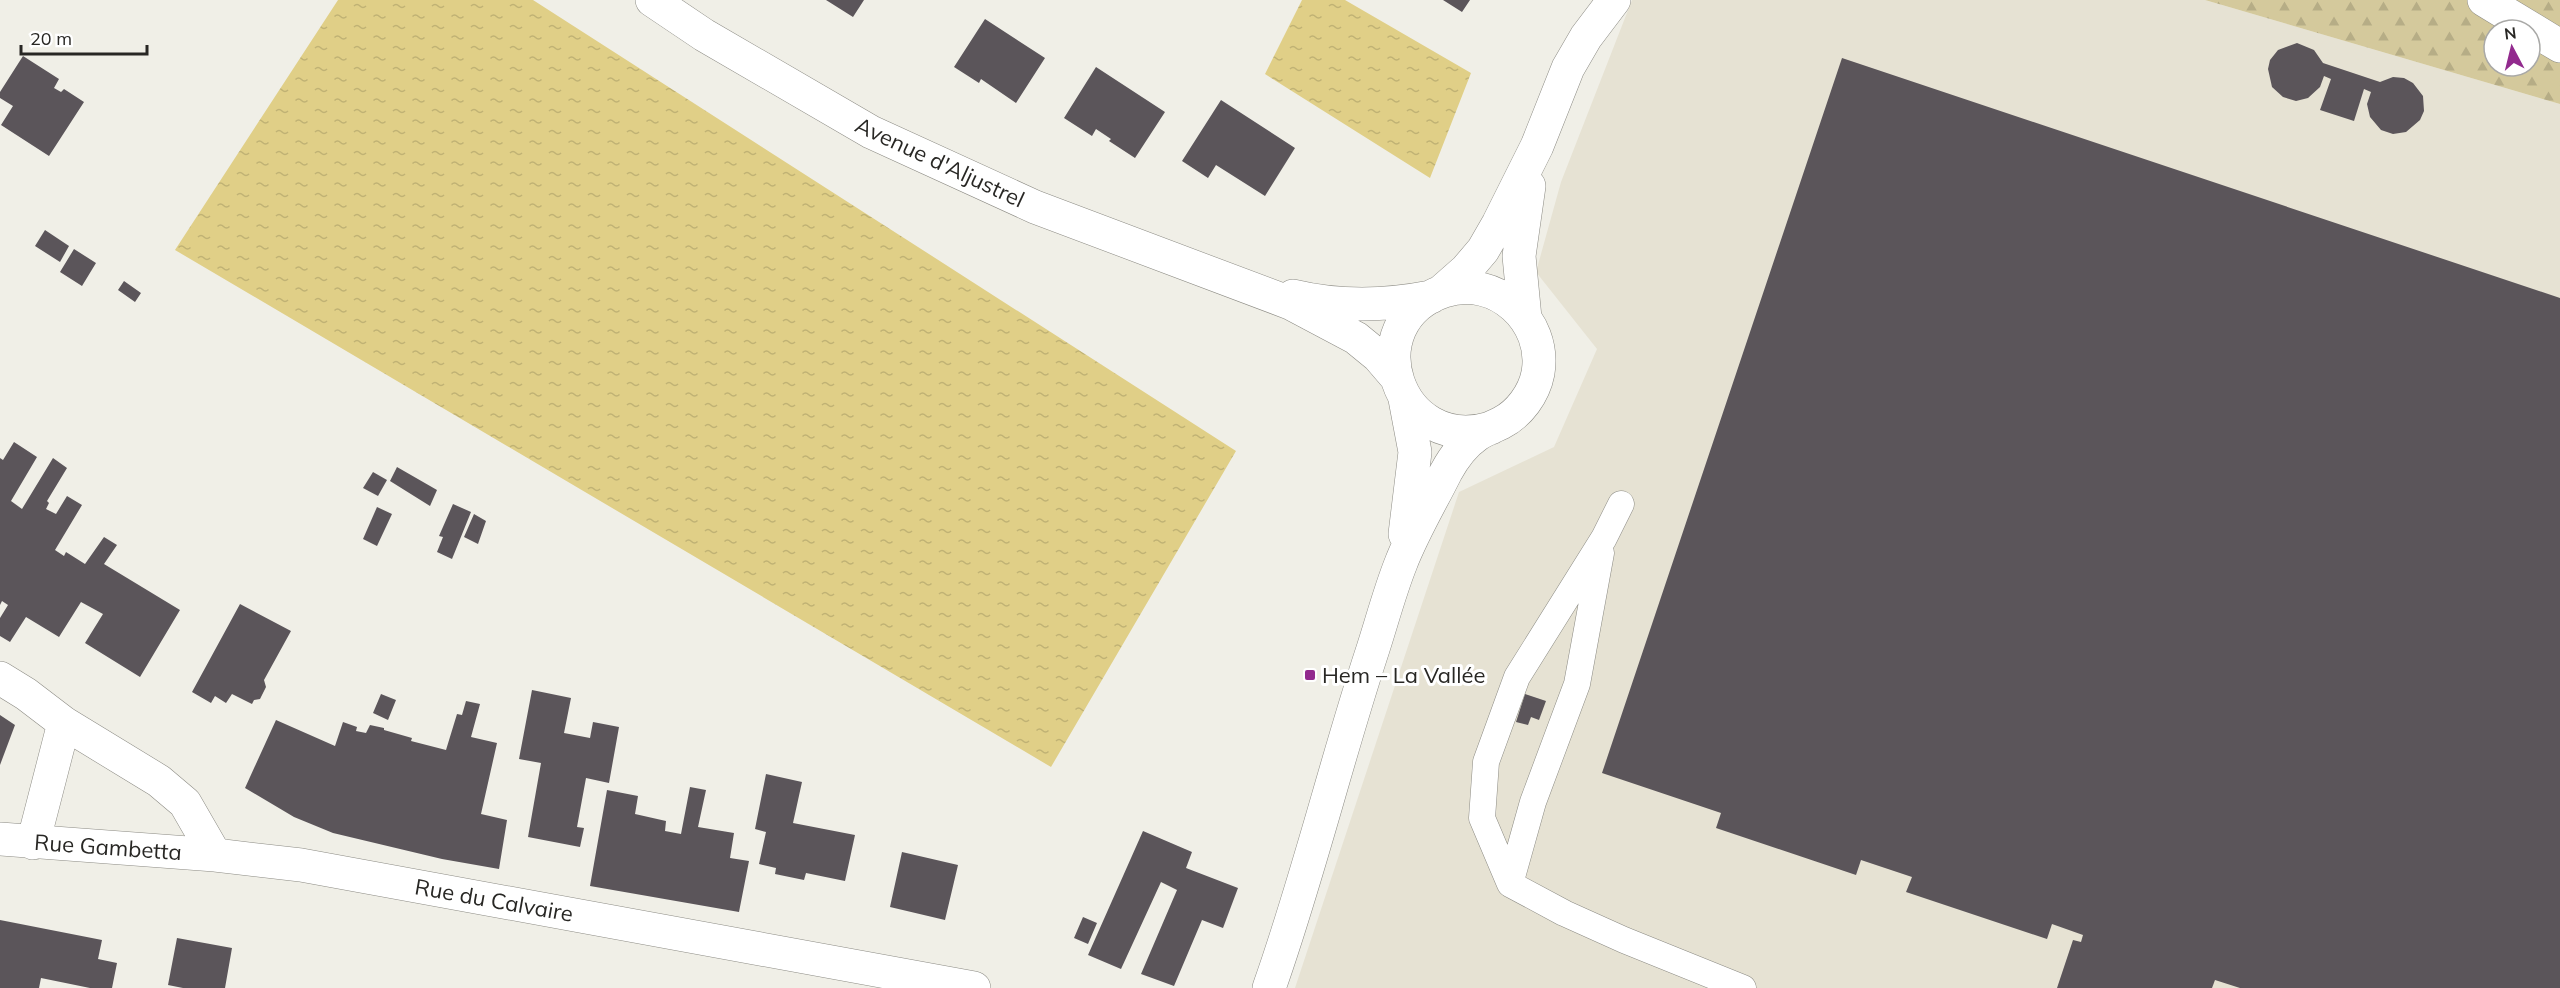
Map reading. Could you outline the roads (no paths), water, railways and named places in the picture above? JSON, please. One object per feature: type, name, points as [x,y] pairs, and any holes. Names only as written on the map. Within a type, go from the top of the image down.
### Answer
[{"type":"street","name":"Avenue d'Aljustrel","points":[[652,0],[734,52],[871,132],[1035,207],[1290,303],[1356,339],[1378,356],[1400,388]]},
{"type":"street","points":[[1401,563],[1415,452],[1394,354],[1400,331],[1412,311],[1466,270],[1483,250],[1537,146],[1568,68],[1586,37],[1614,0]]},
{"type":"street","points":[[2484,0],[2560,46]]},
{"type":"street","points":[[1525,318],[1520,254],[1525,206],[1537,146]]},
{"type":"street","name":"Avenue d'Aljustrel","points":[[1246,285],[1297,297],[1364,305],[1400,303],[1436,294]]},
{"type":"street","points":[[1269,988],[1356,701],[1401,563],[1452,462],[1477,435],[1512,416],[1521,407],[1538,375],[1536,338],[1525,318],[1509,301],[1488,291],[1464,287],[1436,294]]},
{"type":"street","points":[[1400,388],[1422,417],[1443,429],[1467,432],[1491,428]]},
{"type":"street","points":[[0,678],[26,694],[64,723],[159,782],[185,804],[215,855]]},
{"type":"street","points":[[33,843],[64,723]]},
{"type":"street","name":"Rue Gambetta","points":[[0,839],[215,855]]},
{"type":"street","name":"Rue du Calvaire","points":[[215,855],[312,867],[974,988]]},
{"type":"lane","points":[[1621,504],[1604,538],[1517,677],[1485,762],[1482,818],[1510,884],[1564,913],[1624,940],[1743,988]]},
{"type":"lane","points":[[1510,884],[1533,802],[1577,684],[1604,538]]},
{"type":"water","points":[[338,0],[533,0],[1236,451],[1051,767],[175,250]]},
{"type":"water","points":[[1302,0],[1345,0],[1471,73],[1430,178],[1265,74]]},
{"type":"place","name":"Hem – La Vallée","points":[[1310,675]]}]
